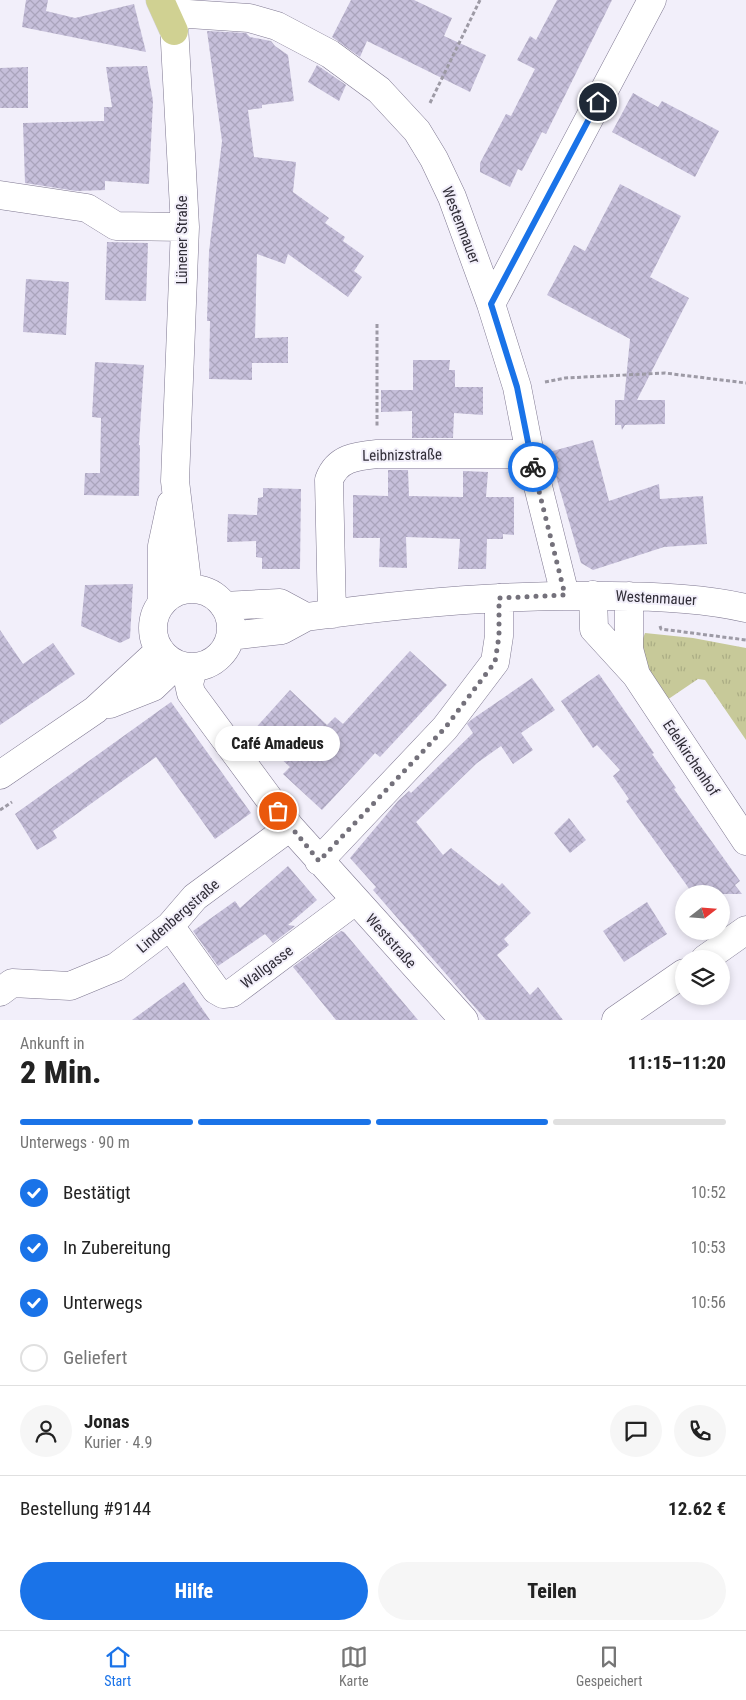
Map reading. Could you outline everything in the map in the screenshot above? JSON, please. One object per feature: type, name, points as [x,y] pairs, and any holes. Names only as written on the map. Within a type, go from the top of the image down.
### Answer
[{"type":"street","points":[[491,304],[652,0]]},
{"type":"street","name":"Westenmauer","points":[[170,11],[248,18],[277,26],[330,54],[379,90],[417,131],[452,197],[491,304],[517,387],[530,454],[565,595]]},
{"type":"street","name":"Lünener Straße","points":[[170,11],[185,227],[176,481],[188,590]]},
{"type":"street","points":[[0,195],[87,208],[116,226],[185,227]]},
{"type":"street","name":"Leibnizstraße","points":[[319,615],[329,480],[332,471],[342,462],[356,456],[377,454],[530,454]]},
{"type":"street","name":"Lünener Straße","points":[[162,602],[162,546],[176,481]]},
{"type":"street","points":[[188,590],[208,593],[224,606],[231,625],[226,648],[217,658],[206,665],[176,661],[154,639],[153,626],[156,613],[162,602],[179,592],[188,590]]},
{"type":"street","name":"Westenmauer","points":[[230,636],[282,630],[319,615],[499,598],[565,595],[678,597],[746,608]]},
{"type":"street","name":"Edelkirchenhof","points":[[593,595],[594,629],[636,675],[746,841]]},
{"type":"street","name":"Edelkirchenhof","points":[[629,596],[629,649],[636,675]]},
{"type":"street","points":[[319,861],[445,728],[495,662],[499,636],[499,598]]},
{"type":"street","points":[[224,606],[280,603],[319,615]]},
{"type":"street","points":[[0,775],[95,710],[176,661]]},
{"type":"street","name":"Weststraße","points":[[176,661],[189,684],[191,693],[290,827],[464,1020]]},
{"type":"street","name":"Lindenbergstraße","points":[[0,992],[12,983],[70,986],[116,967],[170,926],[195,897],[290,827]]},
{"type":"street","name":"Wallgasse","points":[[170,926],[216,990],[223,994],[232,993],[355,901]]},
{"type":"street","points":[[718,950],[746,930]]},
{"type":"street","points":[[616,1020],[675,979]]},
{"type":"path","points":[[417,131],[480,0]]},
{"type":"path","points":[[376,324],[377,454]]},
{"type":"path","points":[[517,387],[565,378],[665,373],[746,383]]},
{"type":"path","points":[[662,629],[746,640]]},
{"type":"green space","points":[[645,633],[693,638],[746,648],[746,740],[705,680],[698,679],[667,700],[651,676],[644,660],[642,642]]},
{"type":"building","points":[[26,0],[48,0],[46,11],[75,18],[134,4],[146,52],[22,27]]},
{"type":"building","points":[[351,0],[414,0],[452,18],[444,36],[486,55],[470,92],[367,41],[360,57],[332,37]]},
{"type":"building","points":[[557,0],[612,0],[546,134],[542,132],[522,171],[518,169],[510,187],[480,172],[480,163],[506,114],[511,116],[535,69],[517,60],[530,36],[536,40]]},
{"type":"building","points":[[207,31],[246,33],[250,37],[271,41],[288,55],[294,101],[262,105],[262,108],[248,110],[254,157],[296,162],[293,192],[329,218],[325,223],[345,237],[343,241],[364,256],[354,271],[362,277],[348,297],[288,254],[285,264],[257,254],[255,338],[288,337],[288,363],[252,363],[252,380],[209,379],[210,321],[207,321],[209,252],[222,141]]},
{"type":"building","points":[[317,65],[346,85],[339,101],[308,82]]},
{"type":"building","points":[[147,66],[153,101],[149,184],[105,181],[105,190],[76,191],[25,183],[23,123],[104,121],[104,107],[112,107],[106,67]]},
{"type":"building","points":[[28,67],[28,108],[0,108],[0,68]]},
{"type":"building","points":[[633,93],[658,107],[662,101],[719,131],[695,177],[612,132]]},
{"type":"building","points":[[620,184],[681,216],[650,277],[689,298],[637,400],[665,400],[665,424],[625,425],[622,430],[621,425],[615,425],[615,400],[624,400],[630,339],[547,295],[574,245],[585,251]]},
{"type":"building","points":[[107,242],[148,243],[146,301],[105,300]]},
{"type":"building","points":[[26,279],[69,282],[66,335],[23,332]]},
{"type":"building","points":[[413,360],[450,360],[449,370],[455,370],[455,387],[483,387],[483,415],[454,413],[453,438],[412,438],[412,411],[381,412],[381,390],[413,390]]},
{"type":"building","points":[[95,362],[144,365],[139,445],[139,496],[84,495],[85,473],[100,473],[101,418],[92,417]]},
{"type":"building","points":[[593,440],[609,501],[659,484],[660,499],[703,496],[707,544],[664,547],[593,570],[581,563],[549,452]]},
{"type":"building","points":[[388,470],[408,470],[409,496],[463,497],[463,471],[488,472],[486,497],[514,497],[514,535],[503,534],[503,539],[487,539],[486,569],[458,569],[460,539],[406,537],[407,568],[379,567],[380,538],[353,538],[353,495],[388,496]]},
{"type":"building","points":[[263,488],[301,489],[300,569],[262,569],[262,558],[256,557],[256,541],[227,542],[228,514],[257,515],[258,498],[263,497]]},
{"type":"building","points":[[133,584],[130,638],[120,643],[81,626],[85,585]]},
{"type":"building","points":[[0,630],[23,664],[53,643],[75,674],[0,725]]},
{"type":"building","points":[[410,651],[447,685],[380,757],[375,753],[322,810],[283,774],[290,767],[252,732],[290,690],[327,725],[335,717],[343,724]]},
{"type":"building","points":[[599,674],[654,753],[652,754],[676,788],[674,789],[740,881],[735,885],[742,894],[730,894],[730,885],[687,885],[626,801],[629,799],[613,776],[620,770],[597,745],[593,748],[561,701]]},
{"type":"building","points":[[532,678],[555,710],[521,733],[533,750],[513,764],[501,746],[477,763],[416,822],[443,855],[451,848],[499,886],[502,883],[531,913],[504,939],[509,945],[497,955],[530,995],[538,987],[563,1020],[486,1020],[373,890],[376,887],[350,858],[398,801],[409,791],[411,793],[473,733],[467,724],[471,720]]},
{"type":"building","points":[[171,702],[251,813],[215,839],[156,757],[53,831],[57,838],[37,850],[15,814]]},
{"type":"building","points":[[569,818],[586,840],[570,853],[554,833]]},
{"type":"building","points":[[288,866],[317,900],[288,925],[295,926],[273,943],[265,934],[218,966],[193,931],[235,901],[240,908]]},
{"type":"building","points":[[647,902],[667,934],[624,962],[603,931]]},
{"type":"building","points":[[341,931],[344,932],[418,1020],[336,1020],[293,967]]},
{"type":"building","points":[[184,982],[210,1020],[132,1020]]},
{"type":"way so far","points":[[278,811],[319,861],[445,728],[478,687],[495,662],[499,636],[499,598],[565,595],[533,467]]},
{"type":"place","name":"Café Amadeus","points":[[278,811]]},
{"type":"route","points":[[533,467],[517,387],[491,304],[598,102]]}]
